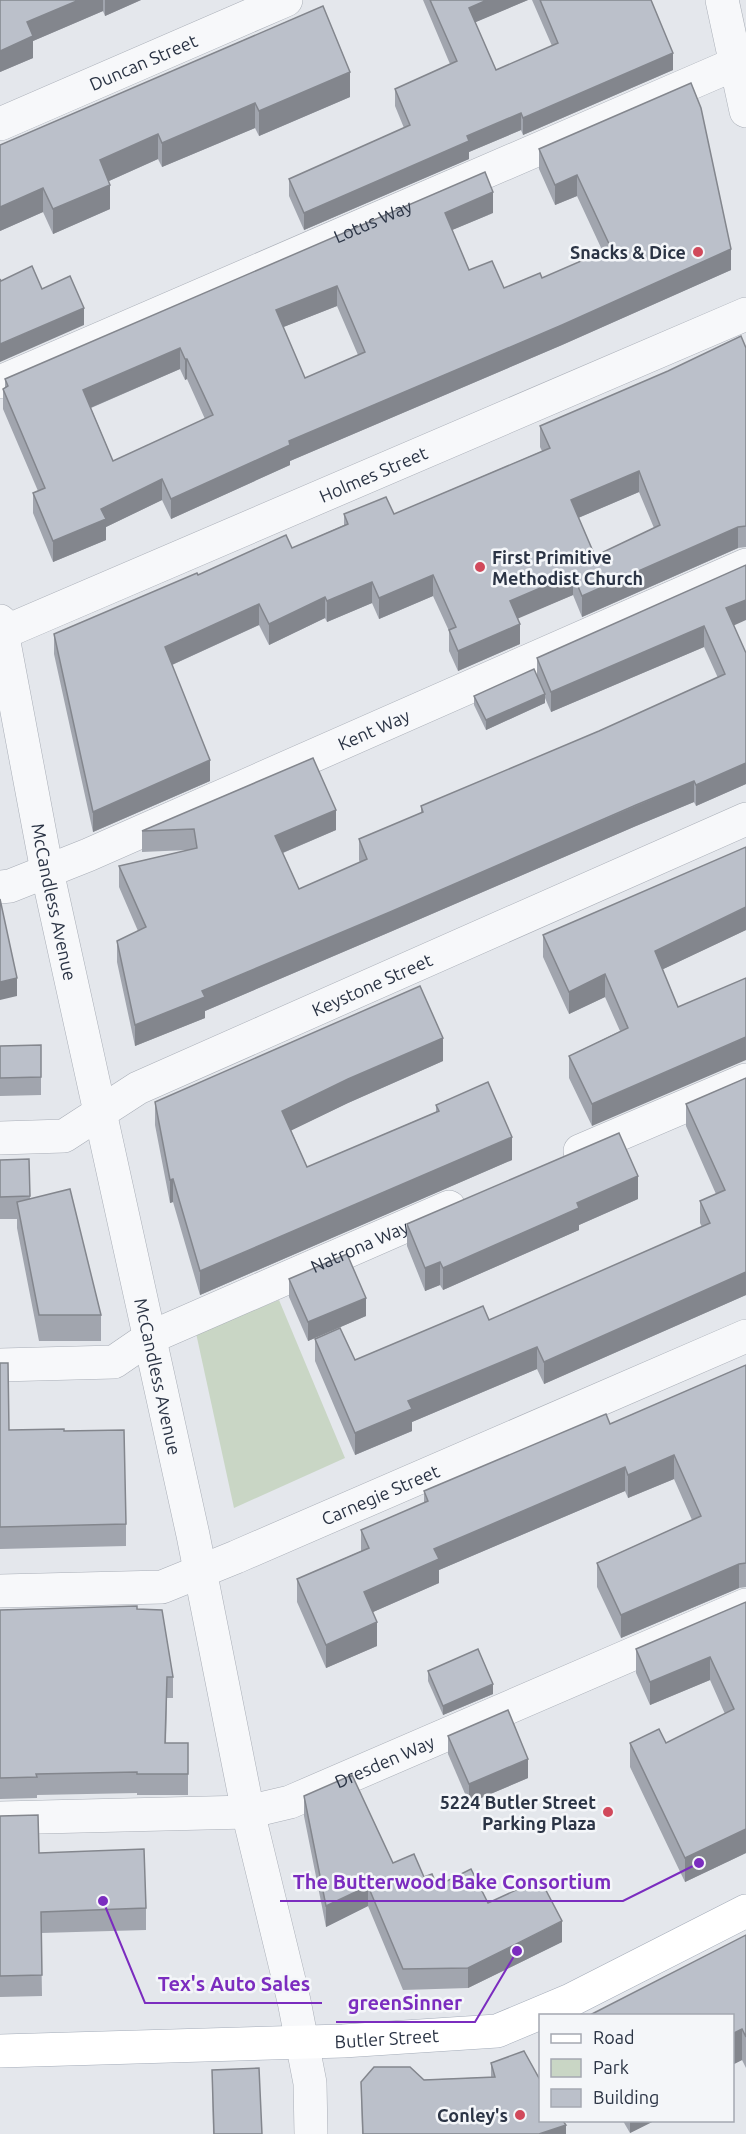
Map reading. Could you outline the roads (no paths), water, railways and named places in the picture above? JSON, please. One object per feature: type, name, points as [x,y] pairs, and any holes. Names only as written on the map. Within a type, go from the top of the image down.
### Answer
[{"type":"main road","name":"Butler Street","points":[[0,2051],[302,2043],[497,2031],[571,2000],[746,1911]]},
{"type":"street","name":"Duncan Street","points":[[0,124],[286,0]]},
{"type":"street","points":[[722,0],[741,60],[746,111]]},
{"type":"street","name":"Lotus Way","points":[[0,382],[741,60]]},
{"type":"street","name":"Holmes Street","points":[[1,629],[746,314]]},
{"type":"street","name":"Kent Way","points":[[0,886],[10,886],[47,872],[746,565]]},
{"type":"street","name":"McCandless Avenue","points":[[1,629],[47,872],[201,1573],[248,1812],[294,2001],[310,2083],[311,2134]]},
{"type":"street","name":"Keystone Street","points":[[0,1138],[64,1136],[138,1089],[746,819]]},
{"type":"street","points":[[548,1165],[746,1080]]},
{"type":"street","name":"Natrona Way","points":[[0,1365],[114,1362],[149,1338],[471,1198]]},
{"type":"street","name":"Carnegie Street","points":[[0,1591],[162,1587],[201,1573],[746,1336]]},
{"type":"street","name":"Dresden Way","points":[[0,1818],[248,1812],[290,1802],[746,1605]]},
{"type":"place","name":"Snacks & Dice","points":[[698,252]]},
{"type":"place","name":"First Primitive Methodist Church","points":[[480,567]]},
{"type":"place","name":"5224 Butler Street Parking Plaza","points":[[608,1812]]},
{"type":"place","name":"The Butterwood Bake Consortium","points":[[699,1863]]},
{"type":"place","name":"Tex's Auto Sales","points":[[103,1901]]},
{"type":"place","name":"greenSinner","points":[[517,1951]]},
{"type":"place","name":"Conley's","points":[[520,2115]]}]
